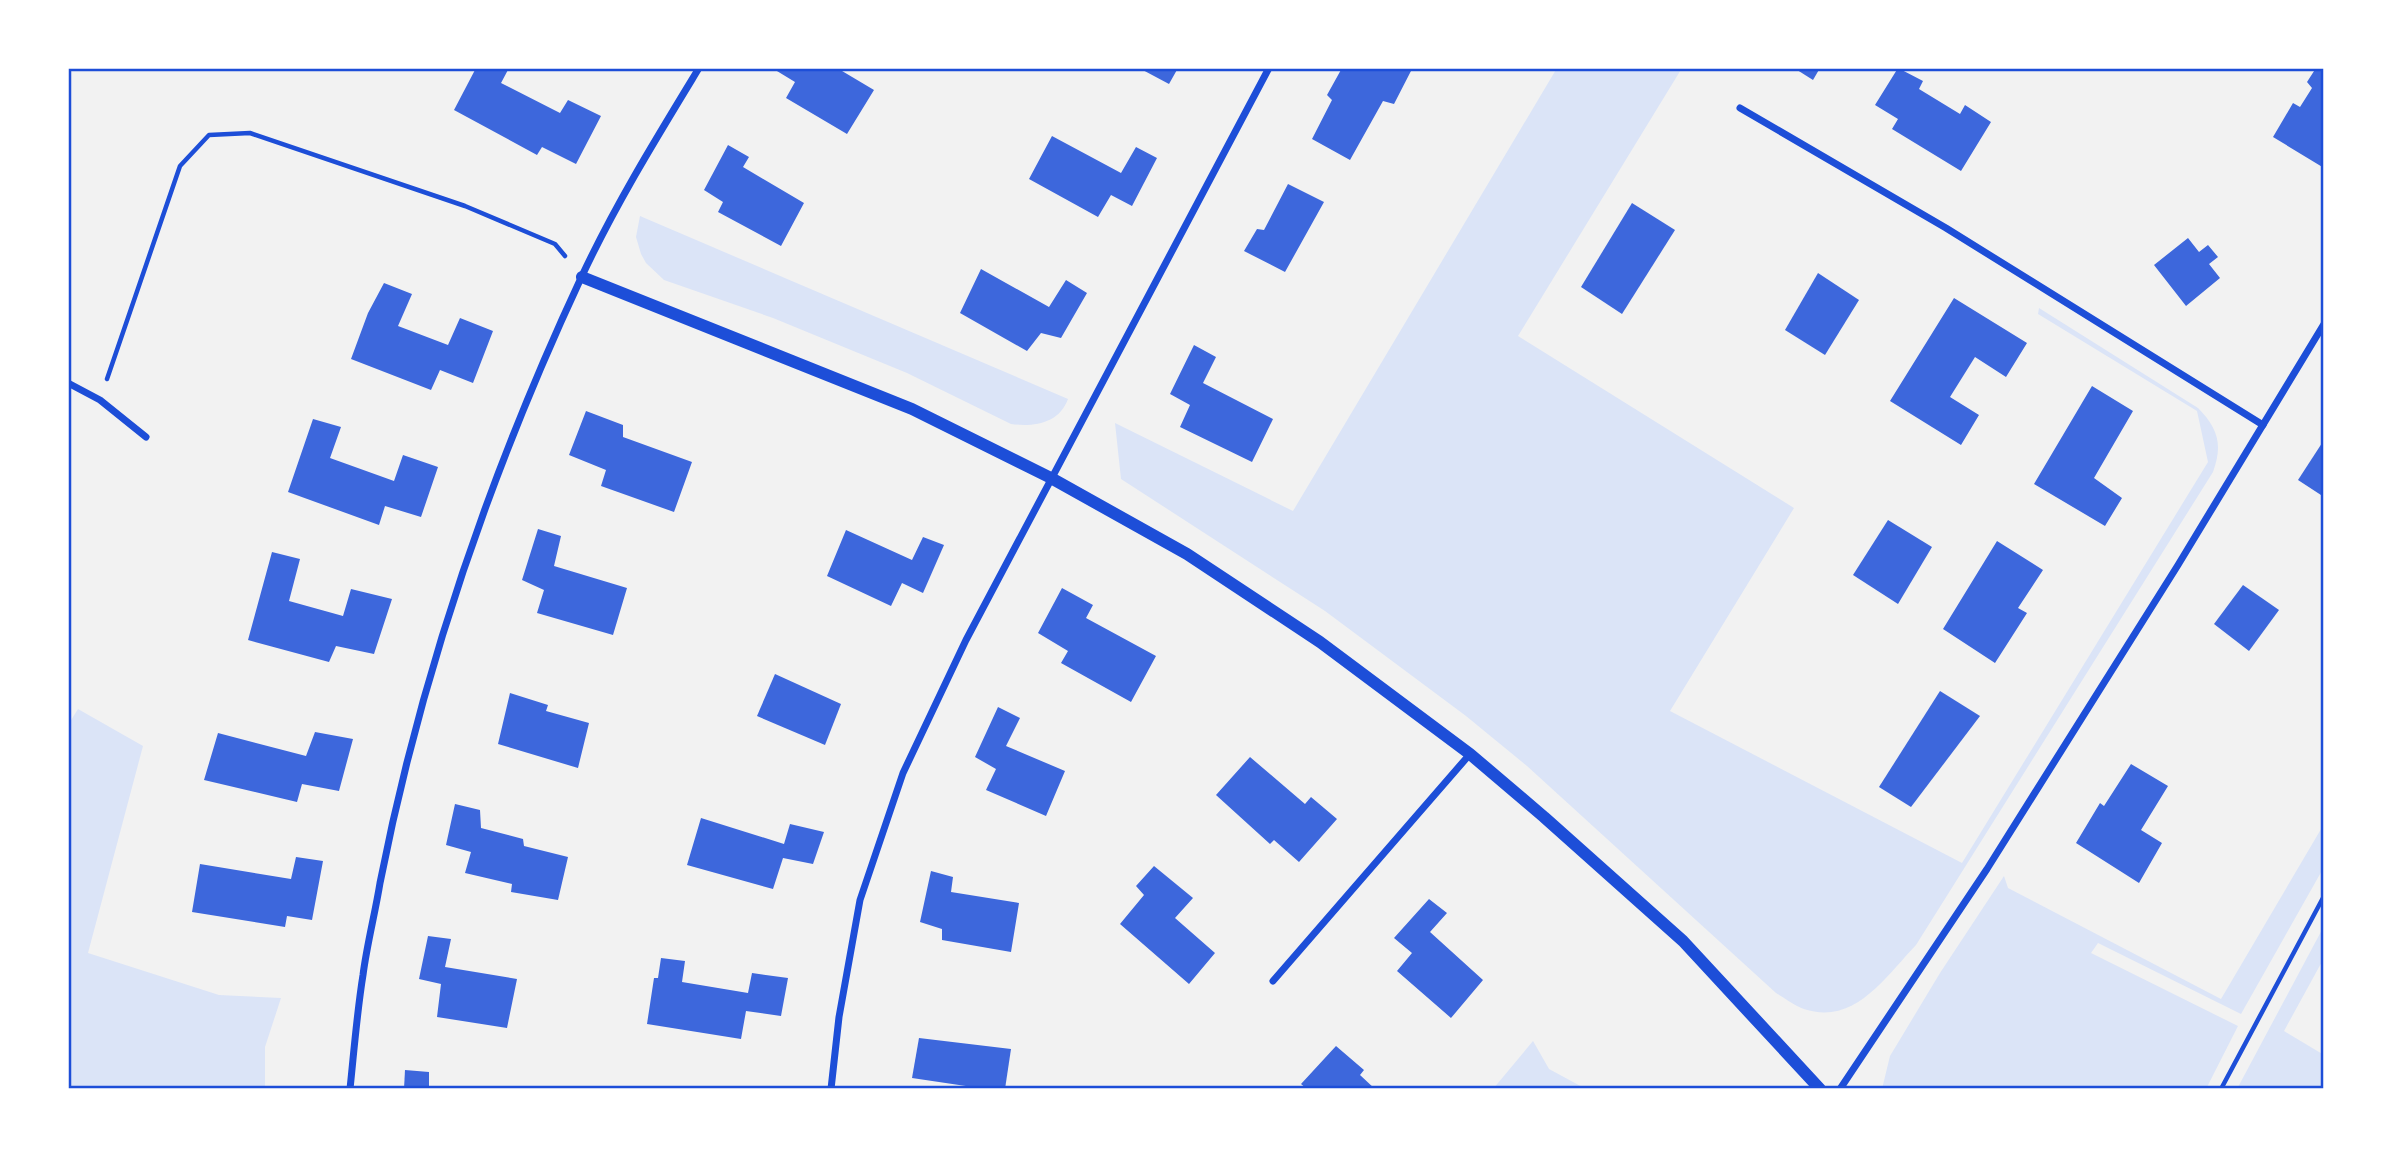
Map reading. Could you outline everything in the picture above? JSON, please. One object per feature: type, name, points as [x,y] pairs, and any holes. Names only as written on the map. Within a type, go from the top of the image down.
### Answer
[{"type":"street","points":[[350,1089],[363,974],[391,831],[424,698],[476,534],[524,407],[582,276],[633,177],[699,68]]},
{"type":"street","points":[[831,1089],[839,1017],[860,900],[903,773],[966,639],[1269,68]]},
{"type":"street","points":[[1740,108],[1946,228],[2263,425]]},
{"type":"street","points":[[582,276],[912,409],[1051,478],[1198,561],[1320,642],[1470,754],[1545,817],[1683,941],[1820,1089]]},
{"type":"street","points":[[1840,1089],[1987,869],[2324,324]]},
{"type":"street","points":[[68,383],[100,400],[146,437]]},
{"type":"street","points":[[1273,981],[1470,754]]},
{"type":"path","points":[[100,400],[180,166],[209,135],[250,133],[465,206],[555,244],[582,276]]},
{"type":"path","points":[[2221,1089],[2324,897]]},
{"type":"shaded area","points":[[1557,68],[1682,68],[1518,336],[1794,508],[1670,711],[1962,863],[2208,462],[2197,411],[2038,314],[2039,308],[2198,408],[2217,437],[2218,453],[2213,472],[1916,945],[1868,995],[1839,1011],[1804,1009],[1776,993],[1527,766],[1466,716],[1325,611],[1121,479],[1115,423],[1293,511]]},
{"type":"shaded area","points":[[640,216],[1068,399],[1052,419],[1028,425],[1011,424],[907,373],[773,318],[664,280],[646,263],[641,254],[636,237]]},
{"type":"shaded area","points":[[78,709],[143,746],[88,953],[219,995],[281,998],[265,1047],[265,1089],[68,1089],[68,725]]},
{"type":"shaded area","points":[[2324,824],[2324,867],[2241,1014],[2098,943],[2091,953],[2238,1026],[2206,1089],[1882,1089],[1890,1056],[1940,973],[2004,876],[2008,888],[2221,999]]},
{"type":"shaded area","points":[[2324,926],[2324,958],[2284,1031],[2324,1055],[2324,1089],[2237,1089]]},
{"type":"shaded area","points":[[1533,1041],[1549,1069],[1586,1089],[1493,1089]]},
{"type":"building","points":[[476,68],[509,68],[501,83],[560,113],[568,100],[601,116],[576,164],[542,147],[537,155],[454,110]]},
{"type":"building","points":[[772,68],[837,68],[874,90],[847,134],[786,98],[795,82]]},
{"type":"building","points":[[1139,68],[1178,68],[1169,84]]},
{"type":"building","points":[[1342,68],[1412,69],[1394,104],[1383,101],[1350,160],[1312,139],[1332,100],[1327,95]]},
{"type":"building","points":[[1794,68],[1820,68],[1813,80]]},
{"type":"building","points":[[1898,68],[1923,81],[1919,89],[1960,114],[1965,105],[1991,122],[1961,171],[1892,129],[1898,119],[1875,105]]},
{"type":"building","points":[[2316,68],[2324,68],[2324,168],[2273,137],[2293,103],[2300,107],[2312,88],[2307,82]]},
{"type":"building","points":[[1052,136],[1121,173],[1136,147],[1157,158],[1132,206],[1111,195],[1098,217],[1029,179]]},
{"type":"building","points":[[728,145],[749,157],[743,167],[804,203],[781,246],[718,212],[723,202],[704,190]]},
{"type":"building","points":[[1288,184],[1324,202],[1285,272],[1244,251],[1257,229],[1264,230]]},
{"type":"building","points":[[1632,203],[1675,230],[1622,314],[1581,287]]},
{"type":"building","points":[[2188,238],[2199,252],[2208,245],[2218,257],[2209,264],[2220,278],[2186,306],[2154,265]]},
{"type":"building","points":[[981,269],[1049,307],[1066,280],[1087,293],[1061,338],[1041,333],[1027,351],[960,313]]},
{"type":"building","points":[[1818,273],[1859,300],[1825,355],[1785,330]]},
{"type":"building","points":[[384,283],[412,294],[398,326],[448,345],[460,318],[493,331],[473,383],[440,370],[431,390],[351,359],[368,313]]},
{"type":"building","points":[[1954,298],[2027,343],[2006,377],[1975,357],[1950,397],[1979,415],[1961,445],[1890,401]]},
{"type":"building","points":[[1194,345],[1216,357],[1203,383],[1273,419],[1252,462],[1180,427],[1190,405],[1170,394]]},
{"type":"building","points":[[2092,386],[2133,411],[2094,478],[2122,498],[2105,526],[2034,484]]},
{"type":"building","points":[[586,411],[623,425],[623,437],[692,462],[674,512],[601,486],[606,470],[569,455]]},
{"type":"building","points":[[313,419],[341,427],[330,458],[394,481],[403,455],[438,467],[421,517],[385,506],[379,525],[288,492]]},
{"type":"building","points":[[2324,440],[2324,497],[2298,480]]},
{"type":"building","points":[[1888,520],[1932,547],[1898,604],[1853,575]]},
{"type":"building","points":[[538,529],[561,536],[554,566],[627,588],[613,635],[537,613],[544,590],[522,580]]},
{"type":"building","points":[[846,530],[912,560],[923,537],[944,545],[923,593],[902,583],[891,606],[827,576]]},
{"type":"building","points":[[1997,541],[2043,570],[2018,608],[2027,613],[1995,663],[1943,629]]},
{"type":"building","points":[[272,552],[300,559],[289,601],[343,616],[351,589],[392,599],[374,654],[336,646],[329,662],[248,640]]},
{"type":"building","points":[[2243,585],[2279,610],[2249,651],[2214,624]]},
{"type":"building","points":[[1062,588],[1093,605],[1086,618],[1156,656],[1131,702],[1061,663],[1068,651],[1038,633]]},
{"type":"building","points":[[775,674],[841,704],[825,745],[757,716]]},
{"type":"building","points":[[1940,691],[1980,716],[1911,807],[1879,787]]},
{"type":"building","points":[[510,693],[548,705],[546,711],[589,723],[578,768],[498,744]]},
{"type":"building","points":[[998,707],[1020,718],[1006,746],[1065,771],[1046,816],[986,790],[996,769],[975,757]]},
{"type":"building","points":[[315,732],[353,739],[339,791],[302,784],[297,802],[204,780],[218,733],[306,756]]},
{"type":"building","points":[[1250,757],[1305,804],[1311,797],[1337,819],[1299,862],[1274,840],[1270,844],[1216,795]]},
{"type":"building","points":[[2131,764],[2168,786],[2141,830],[2162,843],[2139,883],[2076,843],[2100,803],[2104,806]]},
{"type":"building","points":[[455,804],[480,810],[481,828],[523,839],[524,846],[568,857],[558,900],[511,892],[512,884],[465,873],[471,852],[446,845]]},
{"type":"building","points":[[701,818],[784,844],[790,824],[824,832],[813,864],[783,858],[773,889],[687,865]]},
{"type":"building","points":[[296,857],[323,861],[312,920],[287,916],[285,927],[192,912],[200,864],[291,879]]},
{"type":"building","points":[[1154,866],[1193,898],[1175,918],[1215,953],[1189,984],[1120,924],[1144,895],[1136,886]]},
{"type":"building","points":[[931,871],[953,877],[951,892],[1019,903],[1011,952],[942,940],[942,929],[920,922]]},
{"type":"building","points":[[1429,899],[1447,913],[1430,932],[1483,980],[1451,1018],[1397,971],[1412,953],[1394,938]]},
{"type":"building","points":[[428,936],[451,939],[445,967],[517,979],[507,1028],[437,1017],[441,984],[419,979]]},
{"type":"building","points":[[661,958],[685,961],[682,982],[748,993],[752,973],[788,978],[781,1016],[746,1011],[741,1039],[647,1024],[654,978],[658,978]]},
{"type":"building","points":[[919,1038],[1011,1049],[1005,1089],[986,1089],[912,1078]]},
{"type":"building","points":[[1336,1046],[1364,1070],[1360,1075],[1375,1089],[1307,1089],[1301,1084]]},
{"type":"building","points":[[405,1070],[429,1072],[429,1089],[404,1089]]}]
